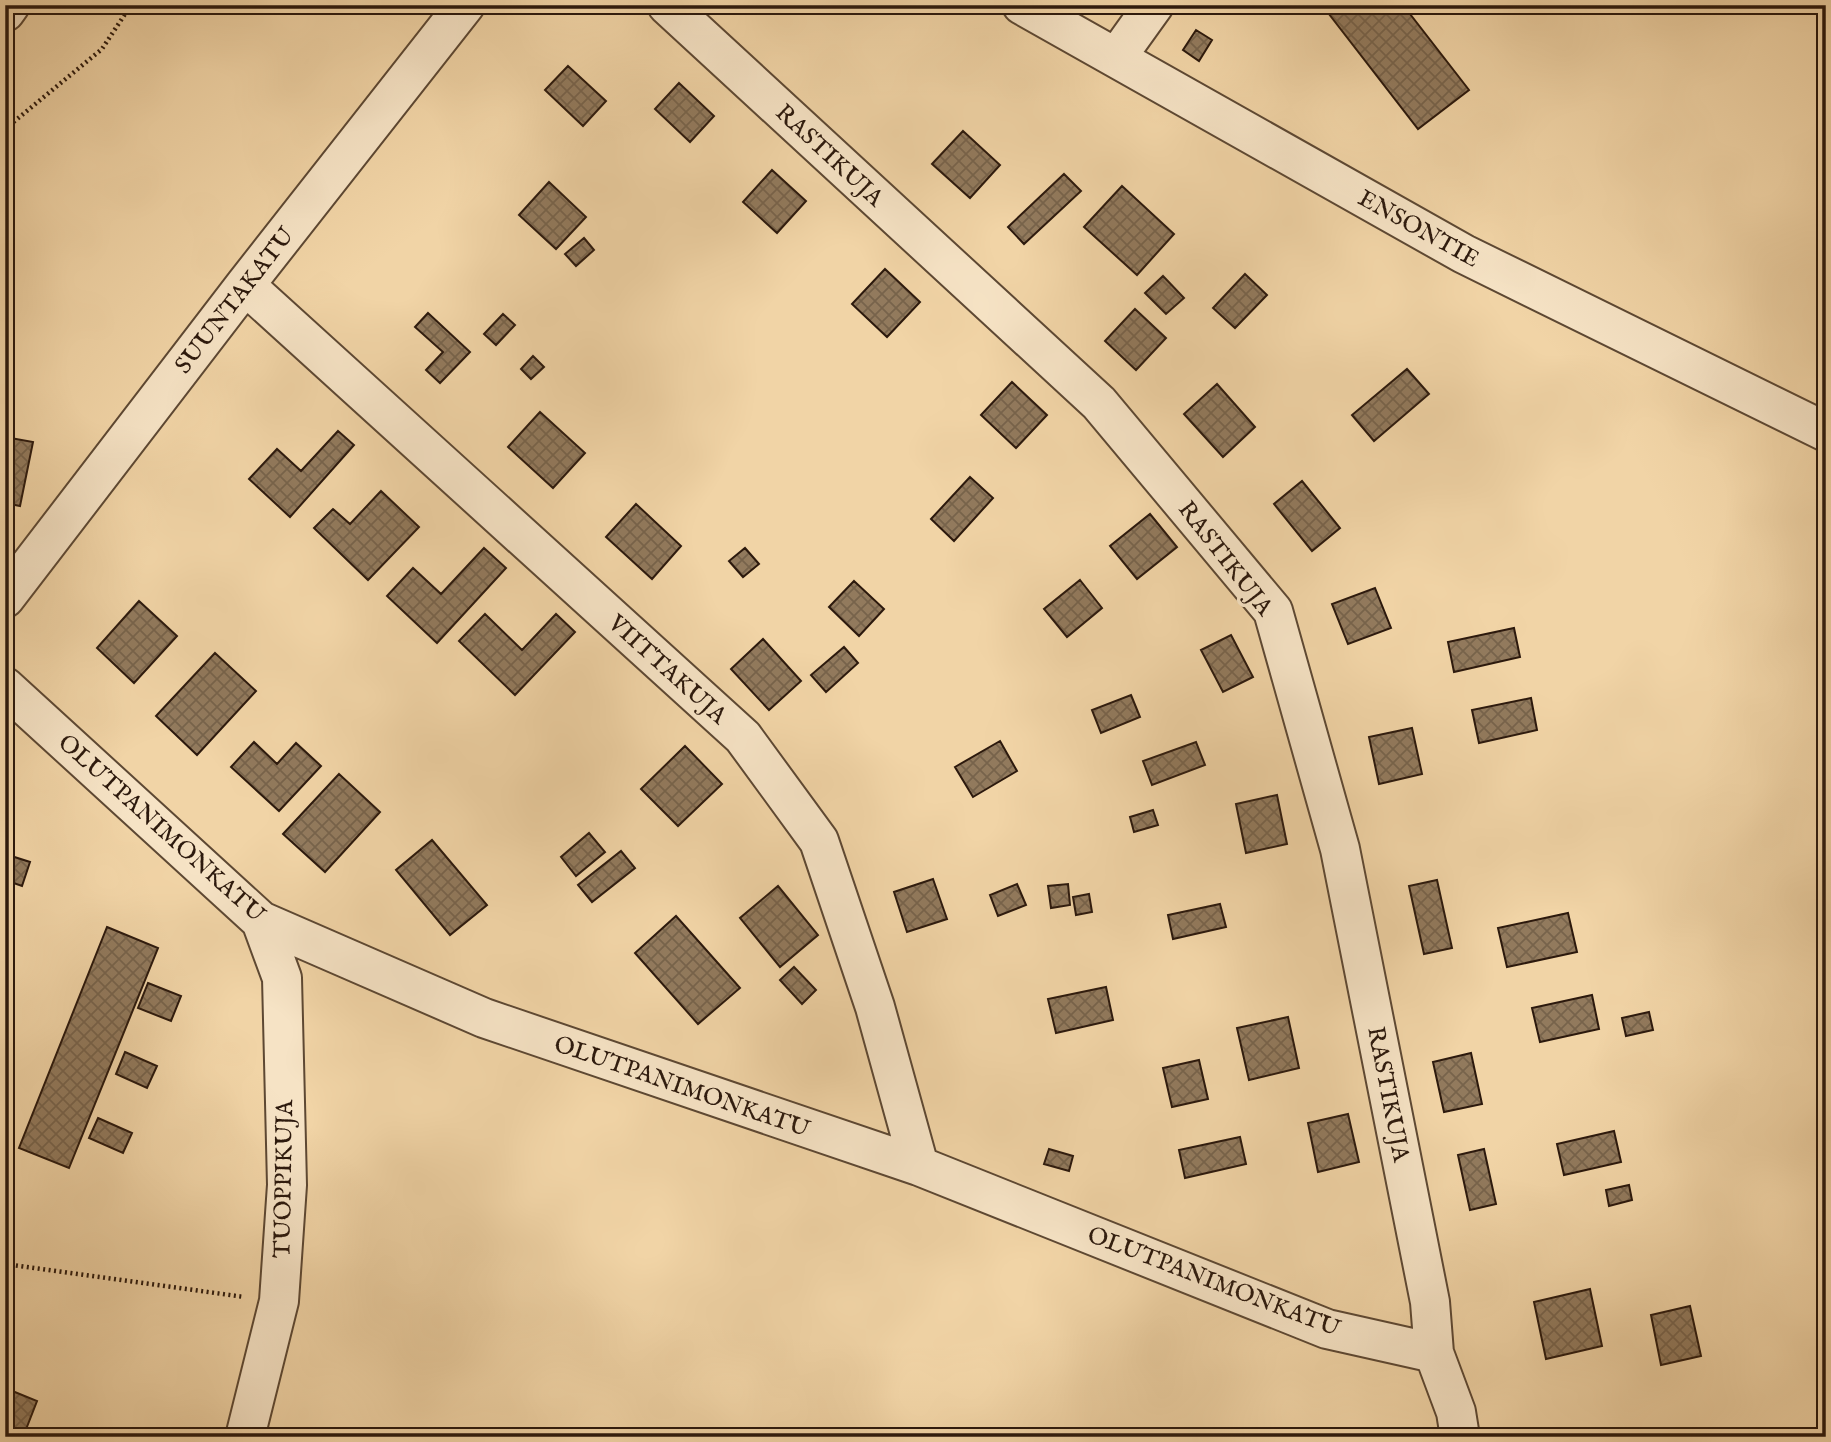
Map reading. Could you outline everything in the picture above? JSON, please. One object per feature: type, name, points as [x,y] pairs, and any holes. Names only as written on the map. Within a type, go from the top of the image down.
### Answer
[{"type":"street","points":[[5,12],[10,5]]},
{"type":"street","name":"SUUNTAKATU","points":[[5,598],[465,5]]},
{"type":"street","name":"RASTIKUJA","points":[[667,5],[1099,403],[1273,611],[1340,849],[1430,1302],[1434,1353],[1457,1412],[1460,1437]]},
{"type":"street","name":"ENSONTIE","points":[[1022,5],[1464,254],[1826,432]]},
{"type":"street","points":[[1116,58],[1154,5]]},
{"type":"street","name":"VIITTAKUJA","points":[[246,285],[743,737],[819,841],[875,1007],[919,1166]]},
{"type":"street","name":"OLUTPANIMONKATU","points":[[5,687],[261,921],[484,1018],[919,1166],[1327,1329],[1434,1353]]},
{"type":"street","name":"TUOPPIKUJA","points":[[245,1437],[279,1301],[287,1185],[282,978],[261,921]]},
{"type":"path","points":[[5,129],[103,49],[131,5]]},
{"type":"path","points":[[5,1264],[279,1301]]},
{"type":"building","points":[[348,5],[388,5],[386,13]]},
{"type":"building","points":[[1322,5],[1403,5],[1469,90],[1418,129]]},
{"type":"building","points":[[1196,30],[1212,40],[1199,61],[1183,50]]},
{"type":"building","points":[[568,66],[606,101],[583,126],[545,90]]},
{"type":"building","points":[[679,83],[714,116],[690,142],[655,109]]},
{"type":"building","points":[[963,131],[1000,165],[970,198],[932,164]]},
{"type":"building","points":[[772,170],[806,201],[777,233],[743,202]]},
{"type":"building","points":[[1064,174],[1081,191],[1024,244],[1008,227]]},
{"type":"building","points":[[549,182],[586,217],[556,249],[519,215]]},
{"type":"building","points":[[1122,186],[1174,234],[1137,275],[1084,227]]},
{"type":"building","points":[[584,238],[594,250],[576,266],[565,254]]},
{"type":"building","points":[[885,269],[920,302],[887,337],[852,304]]},
{"type":"building","points":[[1245,274],[1267,295],[1235,328],[1213,308]]},
{"type":"building","points":[[1163,276],[1184,298],[1166,314],[1145,293]]},
{"type":"building","points":[[1135,309],[1166,338],[1136,370],[1105,341]]},
{"type":"building","points":[[428,313],[470,352],[440,383],[426,370],[443,352],[415,327]]},
{"type":"building","points":[[503,314],[515,325],[496,345],[484,334]]},
{"type":"building","points":[[533,356],[544,367],[531,379],[521,369]]},
{"type":"building","points":[[1407,369],[1429,394],[1374,441],[1352,415]]},
{"type":"building","points":[[1012,382],[1047,415],[1016,448],[981,415]]},
{"type":"building","points":[[1217,384],[1255,427],[1223,457],[1184,414]]},
{"type":"building","points":[[540,412],[585,453],[553,488],[508,447]]},
{"type":"building","points":[[338,431],[354,445],[290,517],[249,479],[277,449],[301,471]]},
{"type":"building","points":[[5,437],[33,442],[20,506],[5,503]]},
{"type":"building","points":[[970,477],[993,498],[954,541],[931,519]]},
{"type":"building","points":[[1302,481],[1340,528],[1312,551],[1274,504]]},
{"type":"building","points":[[381,491],[419,527],[368,580],[314,528],[333,509],[350,524]]},
{"type":"building","points":[[636,504],[681,546],[652,579],[606,537]]},
{"type":"building","points":[[1150,514],[1177,547],[1137,579],[1110,546]]},
{"type":"building","points":[[484,548],[506,568],[437,643],[387,596],[413,568],[441,594]]},
{"type":"building","points":[[745,548],[759,564],[743,577],[729,561]]},
{"type":"building","points":[[1080,580],[1102,608],[1067,637],[1044,609]]},
{"type":"building","points":[[854,581],[884,609],[859,636],[829,607]]},
{"type":"building","points":[[1375,588],[1391,628],[1348,644],[1332,604]]},
{"type":"building","points":[[139,601],[177,636],[134,683],[97,648]]},
{"type":"building","points":[[485,614],[522,650],[556,614],[575,632],[515,695],[459,641]]},
{"type":"building","points":[[1514,628],[1520,657],[1454,672],[1448,642]]},
{"type":"building","points":[[1231,635],[1253,677],[1223,692],[1201,650]]},
{"type":"building","points":[[763,639],[801,681],[769,710],[731,669]]},
{"type":"building","points":[[844,647],[858,663],[826,692],[811,675]]},
{"type":"building","points":[[215,653],[256,691],[197,755],[156,716]]},
{"type":"building","points":[[1131,695],[1140,717],[1101,733],[1092,710]]},
{"type":"building","points":[[1531,698],[1537,730],[1479,743],[1472,710]]},
{"type":"building","points":[[1412,728],[1422,774],[1379,784],[1369,737]]},
{"type":"building","points":[[1000,741],[1017,771],[973,797],[955,767]]},
{"type":"building","points":[[254,742],[277,764],[296,743],[321,766],[279,811],[231,767]]},
{"type":"building","points":[[1196,742],[1205,765],[1152,785],[1143,761]]},
{"type":"building","points":[[685,746],[722,784],[678,826],[641,789]]},
{"type":"building","points":[[339,774],[380,812],[325,872],[283,834]]},
{"type":"building","points":[[1277,795],[1287,844],[1246,853],[1236,804]]},
{"type":"building","points":[[1153,810],[1158,825],[1134,832],[1130,817]]},
{"type":"building","points":[[589,833],[605,852],[576,876],[561,857]]},
{"type":"building","points":[[432,840],[487,905],[450,935],[396,870]]},
{"type":"building","points":[[621,851],[635,868],[592,902],[578,885]]},
{"type":"building","points":[[5,854],[30,862],[22,886],[5,880]]},
{"type":"building","points":[[933,879],[947,919],[907,932],[894,892]]},
{"type":"building","points":[[1437,880],[1452,948],[1424,954],[1409,886]]},
{"type":"building","points":[[1017,884],[1026,905],[998,916],[990,895]]},
{"type":"building","points":[[1068,884],[1070,905],[1051,908],[1048,886]]},
{"type":"building","points":[[778,886],[818,935],[780,967],[740,918]]},
{"type":"building","points":[[1089,894],[1092,912],[1076,915],[1073,897]]},
{"type":"building","points":[[1220,904],[1226,927],[1173,939],[1168,915]]},
{"type":"building","points":[[1568,913],[1577,952],[1507,967],[1498,928]]},
{"type":"building","points":[[676,916],[740,988],[698,1024],[635,953]]},
{"type":"building","points":[[107,927],[158,948],[69,1168],[19,1148]]},
{"type":"building","points":[[794,967],[816,990],[802,1004],[780,980]]},
{"type":"building","points":[[148,983],[181,996],[171,1021],[138,1008]]},
{"type":"building","points":[[1106,987],[1113,1020],[1056,1033],[1048,999]]},
{"type":"building","points":[[1592,995],[1599,1029],[1540,1042],[1532,1008]]},
{"type":"building","points":[[1649,1012],[1653,1030],[1626,1036],[1622,1018]]},
{"type":"building","points":[[1288,1017],[1299,1068],[1249,1080],[1237,1028]]},
{"type":"building","points":[[125,1052],[157,1066],[147,1088],[116,1074]]},
{"type":"building","points":[[1471,1053],[1482,1104],[1444,1112],[1433,1062]]},
{"type":"building","points":[[1199,1060],[1208,1099],[1172,1107],[1163,1068]]},
{"type":"building","points":[[1348,1114],[1359,1162],[1318,1172],[1308,1123]]},
{"type":"building","points":[[98,1118],[132,1133],[123,1153],[89,1138]]},
{"type":"building","points":[[1614,1131],[1621,1162],[1564,1175],[1557,1144]]},
{"type":"building","points":[[1240,1137],[1246,1164],[1185,1178],[1179,1150]]},
{"type":"building","points":[[1049,1149],[1073,1156],[1069,1171],[1044,1164]]},
{"type":"building","points":[[1484,1149],[1496,1204],[1470,1210],[1458,1155]]},
{"type":"building","points":[[1629,1185],[1632,1200],[1609,1206],[1606,1190]]},
{"type":"building","points":[[1590,1289],[1602,1346],[1546,1359],[1534,1302]]},
{"type":"building","points":[[1690,1306],[1701,1356],[1661,1365],[1651,1315]]},
{"type":"building","points":[[5,1388],[37,1401],[23,1437],[5,1437]]}]
